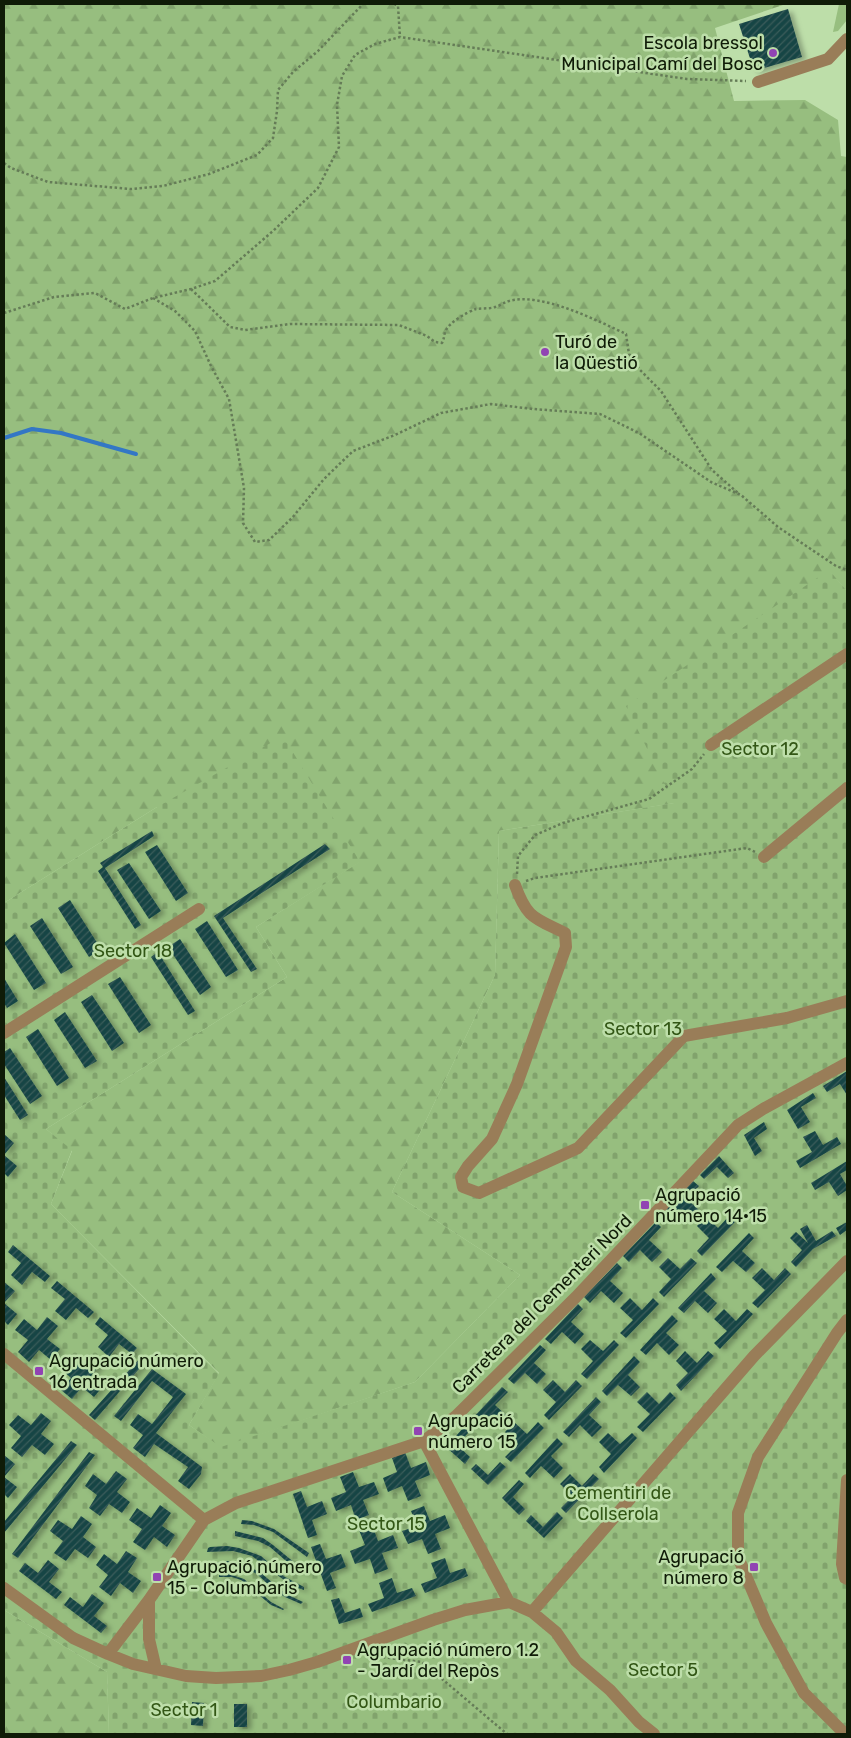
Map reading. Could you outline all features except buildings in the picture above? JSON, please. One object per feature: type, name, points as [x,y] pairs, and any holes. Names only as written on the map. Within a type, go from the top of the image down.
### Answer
[{"type":"street","points":[[758,82],[828,59],[847,39]]},
{"type":"street","points":[[711,745],[847,654]]},
{"type":"street","points":[[764,857],[847,788]]},
{"type":"street","points":[[515,885],[522,903],[531,916],[565,933],[566,947],[517,1084],[496,1131],[492,1139],[468,1166],[461,1177],[463,1187],[479,1193],[578,1148],[684,1036],[787,1018],[847,1001]]},
{"type":"street","points":[[4,1033],[199,909]]},
{"type":"street","name":"Carretera del Cementeri Nord","points":[[108,1654],[149,1600],[204,1520],[236,1503],[424,1440],[456,1416],[576,1297],[738,1126],[763,1109],[847,1063]]},
{"type":"street","points":[[532,1612],[754,1356],[847,1261]]},
{"type":"street","points":[[845,1734],[804,1693],[766,1623],[738,1557],[738,1513],[758,1458],[837,1332],[847,1320]]},
{"type":"street","points":[[4,1354],[204,1520]]},
{"type":"street","points":[[424,1440],[509,1602]]},
{"type":"street","points":[[847,1480],[842,1564],[845,1578],[847,1579]]},
{"type":"street","points":[[4,1588],[73,1638],[108,1654],[133,1664],[186,1676],[216,1678],[262,1676],[289,1670],[317,1662],[432,1620],[465,1610],[509,1602],[532,1612],[556,1632],[576,1661],[610,1690],[639,1722],[654,1734]]},
{"type":"street","points":[[149,1600],[148,1639],[156,1669]]},
{"type":"path","points":[[4,164],[48,182],[132,189],[163,186],[209,174],[257,155],[273,138],[278,90],[293,72],[318,50],[363,4]]},
{"type":"path","points":[[394,4],[398,6],[400,37]]},
{"type":"path","points":[[4,313],[54,296],[95,293],[125,309],[154,298],[191,289],[215,280],[273,231],[318,188],[340,147],[337,105],[342,76],[355,56],[375,44],[400,37],[687,79],[758,82]]},
{"type":"path","points":[[191,289],[230,327],[245,330],[290,324],[399,325],[427,336],[435,342],[442,343],[446,331],[451,325],[476,309],[493,308],[509,301],[534,299],[554,303],[626,334],[629,354],[640,370],[661,391],[712,470],[778,527],[836,566],[847,570]]},
{"type":"path","points":[[154,298],[175,311],[195,331],[210,366],[229,399],[244,488],[243,523],[254,542],[269,540],[292,518],[324,479],[354,452],[441,414],[491,404],[600,414],[639,433],[711,482],[742,495]]},
{"type":"path","points":[[711,745],[692,770],[649,799],[563,823],[535,835],[518,856],[515,885],[535,878],[747,848],[764,857]]},
{"type":"path","points":[[370,1655],[422,1662],[507,1734]]},
{"type":"green space","points":[[4,4],[786,4],[715,28],[734,101],[805,100],[838,120],[841,156],[847,157],[847,591],[829,571],[675,803],[499,831],[495,975],[392,1192],[520,1275],[415,1382],[221,1448],[189,1425],[219,1373],[51,1204],[72,1151],[46,1129],[287,977],[256,927],[359,862],[157,807],[4,903]]},
{"type":"green space","points":[[839,4],[847,4],[847,20],[838,31],[833,32]]},
{"type":"green space","name":"Cementiri de Collserola","points":[[829,570],[847,591],[847,1734],[109,1734],[107,1672],[4,1610],[4,903],[157,807],[283,736],[360,862],[256,927],[287,977],[46,1129],[72,1150],[51,1204],[219,1374],[189,1425],[221,1447],[415,1382],[520,1275],[392,1192],[495,975],[499,831],[674,803],[626,706]]},
{"type":"green space","points":[[4,1610],[107,1672],[109,1734],[4,1734]]},
{"type":"waterway","points":[[4,438],[32,429],[61,433],[136,454]]},
{"type":"place","name":"Escola bressol Municipal Camí del Bosc","points":[[773,53]]},
{"type":"place","name":"Turó de la Qüestió","points":[[545,352]]},
{"type":"place","name":"Agrupació número 14·15","points":[[645,1205]]},
{"type":"place","name":"Agrupació número 16 entrada","points":[[39,1371]]},
{"type":"place","name":"Agrupació número 15","points":[[418,1431]]},
{"type":"place","name":"Agrupació número 8","points":[[754,1567]]},
{"type":"place","name":"Agrupació número 15 - Columbaris","points":[[157,1577]]},
{"type":"place","name":"Agrupació número 1.2 - Jardí del Repòs","points":[[347,1660]]},
{"type":"park label","name":"Sector 12","points":[[760,749]]},
{"type":"park label","name":"Sector 18","points":[[133,951]]},
{"type":"park label","name":"Sector 13","points":[[643,1029]]},
{"type":"park label","name":"Sector 15","points":[[386,1524]]},
{"type":"park label","name":"Sector 5","points":[[663,1670]]},
{"type":"park label","name":"Columbario","points":[[394,1702]]},
{"type":"park label","name":"Sector 1","points":[[184,1710]]}]
